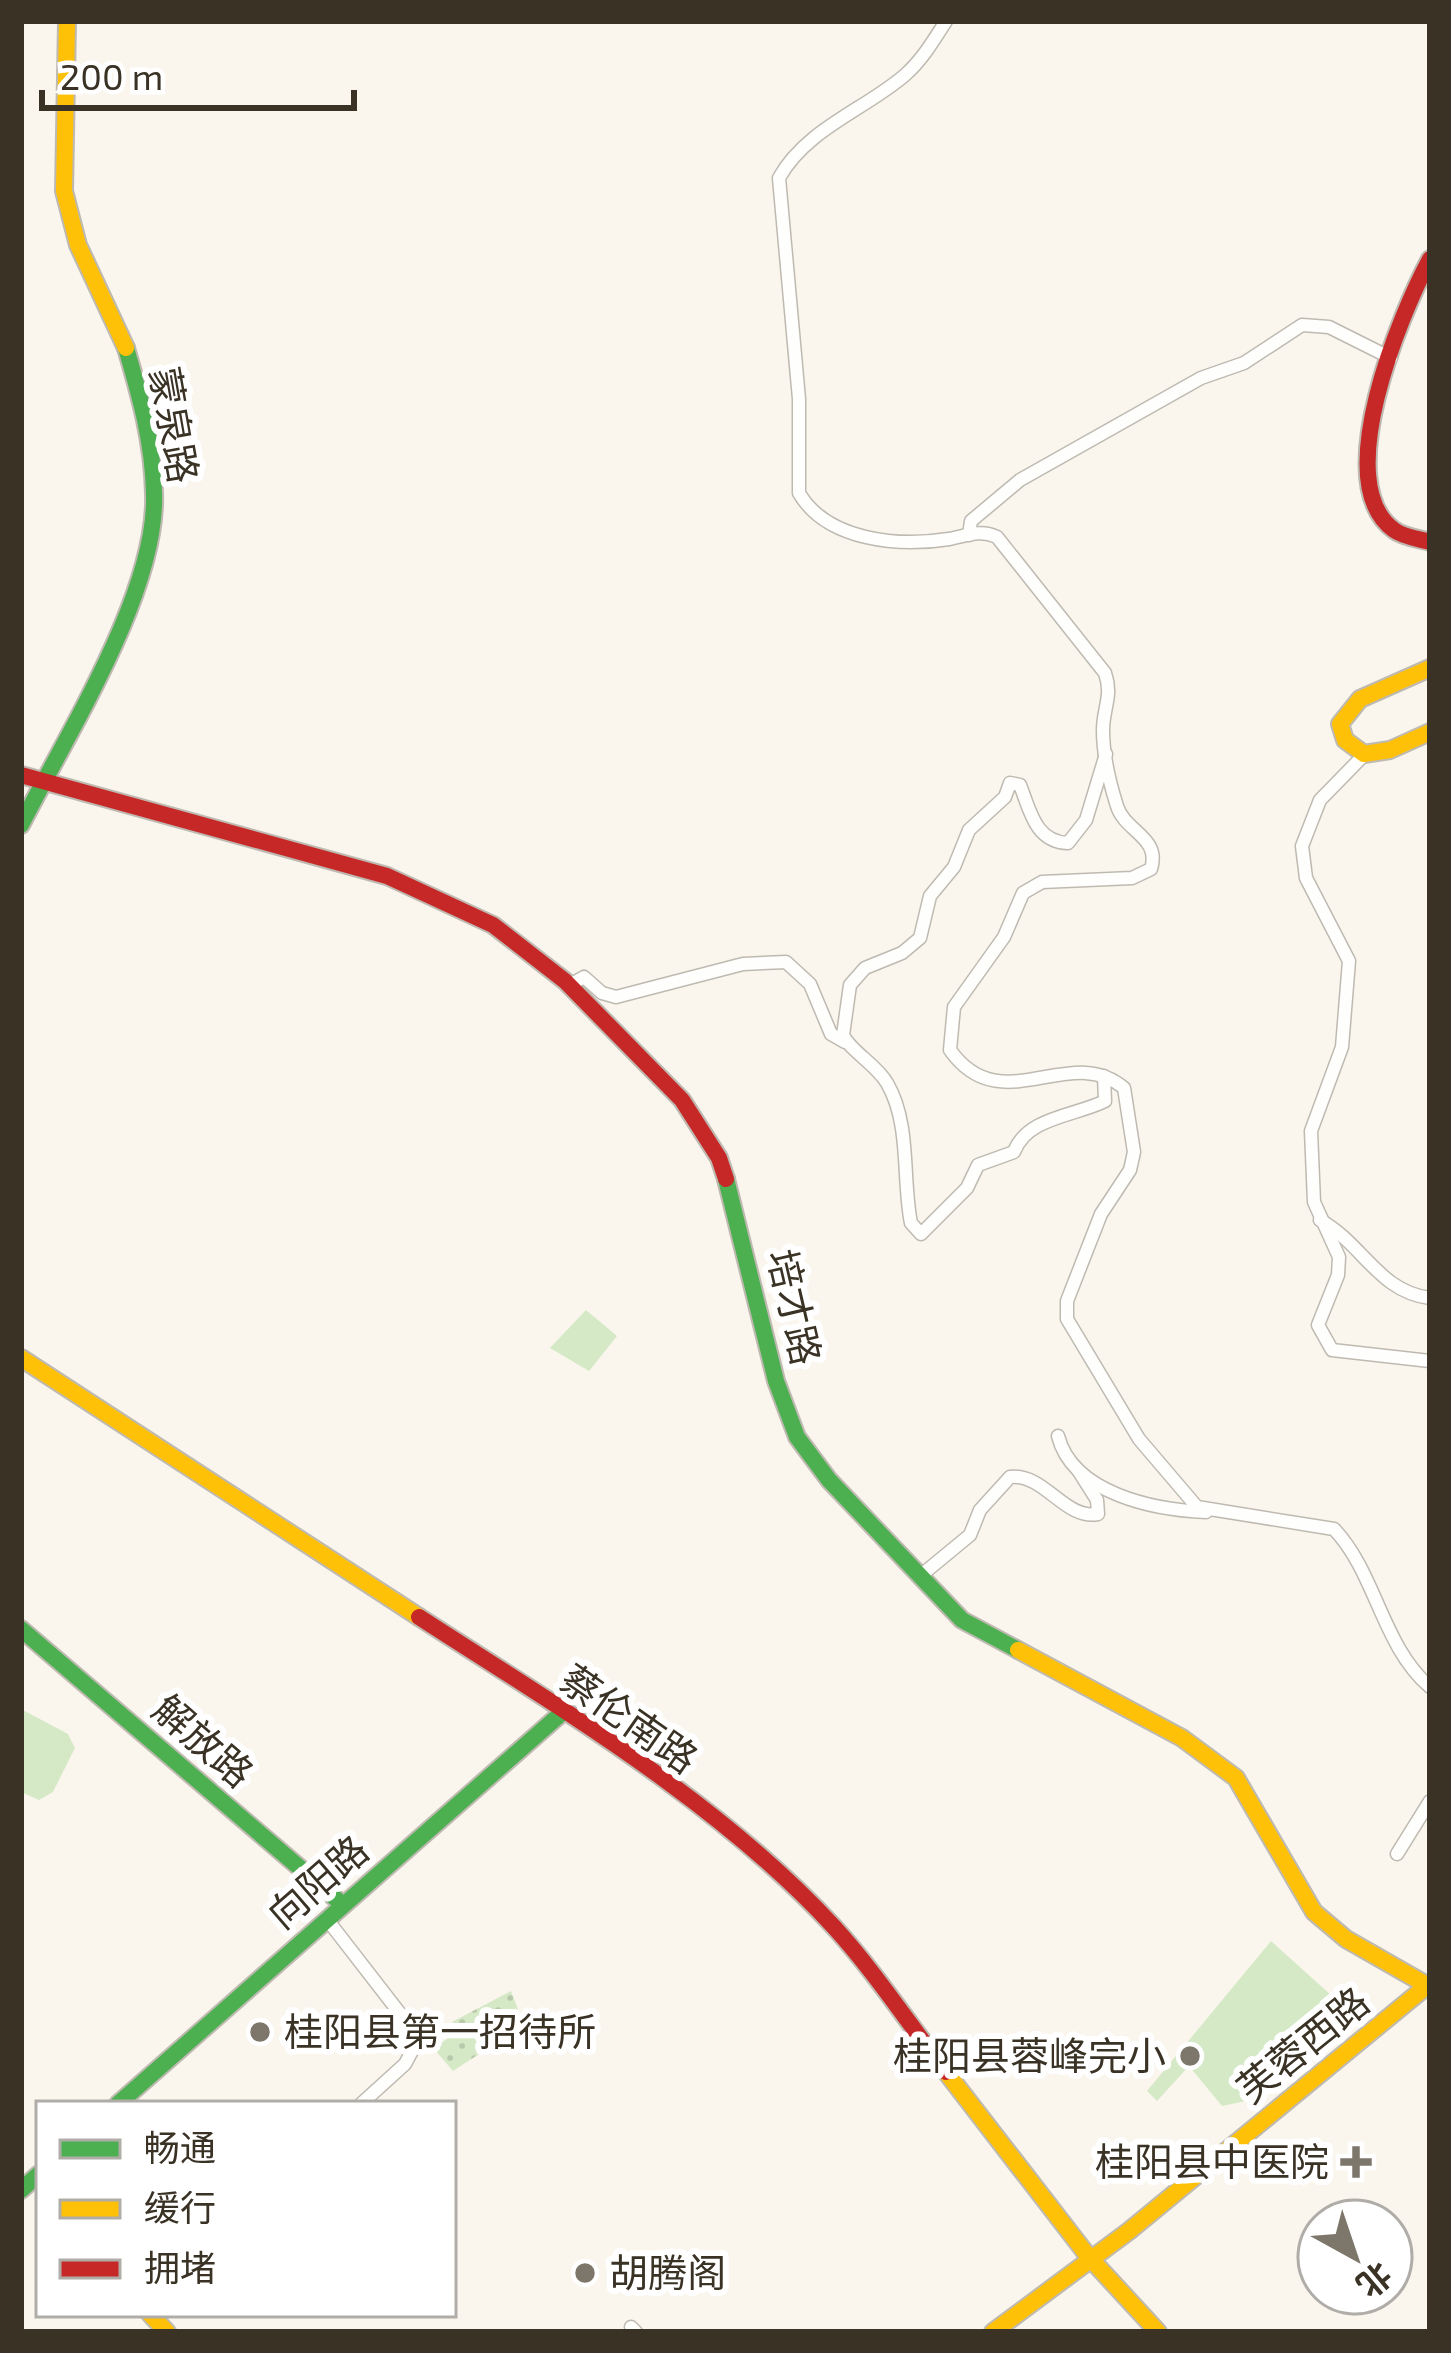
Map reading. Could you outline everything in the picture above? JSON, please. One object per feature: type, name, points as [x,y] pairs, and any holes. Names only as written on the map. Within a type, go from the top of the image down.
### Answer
[{"type":"street","name":"蒙泉路","points":[[21,825],[135,598],[155,498],[151,438],[129,357],[68,210],[62,154],[67,21]]},
{"type":"street","points":[[946,21],[904,76],[864,99],[787,164],[776,192],[799,398],[799,493],[826,524],[869,537],[928,542],[969,535],[997,537],[1105,673],[1111,696],[1103,728],[1118,809],[1153,850],[1151,869],[1132,878],[1071,877],[1031,885],[1022,892],[1004,937],[965,987],[947,1033],[950,1050],[961,1066],[994,1082],[1083,1073],[1104,1076],[1124,1088],[1134,1152],[1130,1170],[1101,1214],[1067,1301],[1067,1319],[1089,1363],[1169,1480],[1197,1507],[1213,1513]]},
{"type":"street","points":[[1430,259],[1403,310],[1367,455],[1368,491],[1389,526],[1410,539],[1430,542]]},
{"type":"street","points":[[969,535],[971,521],[1020,480],[1201,378],[1244,363],[1302,325],[1329,327],[1391,358]]},
{"type":"street","points":[[1364,755],[1342,738],[1347,710],[1360,699],[1430,668]]},
{"type":"street","points":[[1430,732],[1391,751],[1364,755],[1320,800],[1302,846],[1306,878],[1349,962],[1342,1047],[1311,1131],[1311,1178],[1320,1220],[1339,1256],[1338,1275],[1319,1313],[1325,1344],[1388,1361],[1430,1361]]},
{"type":"street","points":[[845,1042],[850,985],[866,968],[902,953],[920,938],[930,896],[954,867],[969,830],[1005,797],[1010,783],[1019,785],[1037,827],[1054,842],[1068,843],[1086,820],[1106,754]]},
{"type":"street","name":"培才路","points":[[21,775],[387,876],[493,925],[570,985],[682,1100],[719,1158],[742,1226],[776,1381],[797,1437],[829,1480],[962,1620],[1182,1738],[1236,1778],[1314,1912],[1346,1939],[1429,1986]]},
{"type":"street","points":[[570,985],[584,977],[602,993],[616,997],[742,964],[786,962],[810,984],[831,1034],[868,1058],[893,1094],[906,1155],[911,1223],[921,1234],[967,1188],[979,1165],[1014,1152],[1022,1135],[1037,1126],[1105,1101],[1104,1076]]},
{"type":"street","points":[[1320,1220],[1352,1240],[1390,1284],[1430,1298]]},
{"type":"street","name":"蔡伦南路","points":[[21,1358],[563,1711],[788,1882],[836,1930],[1088,2256],[1157,2332]]},
{"type":"street","points":[[919,1577],[970,1535],[980,1510],[1010,1477],[1034,1482],[1074,1511],[1097,1514],[1097,1500],[1058,1436]]},
{"type":"street","points":[[1078,1470],[1127,1497],[1334,1528],[1354,1554],[1373,1600],[1417,1676],[1430,1688]]},
{"type":"street","name":"解放路","points":[[21,1629],[342,1904]]},
{"type":"street","name":"向阳路","points":[[121,2101],[563,1711]]},
{"type":"street","points":[[1397,1854],[1430,1801]]},
{"type":"street","points":[[326,1918],[419,2038],[405,2064],[364,2101]]},
{"type":"street","name":"芙蓉西路","points":[[993,2332],[1088,2256],[1129,2231],[1429,1986]]},
{"type":"green space","points":[[586,1310],[617,1336],[589,1371],[550,1348]]},
{"type":"green space","points":[[21,1709],[68,1734],[75,1748],[53,1792],[39,1800],[21,1792]]},
{"type":"green space","points":[[1271,1941],[1332,1996],[1328,2007],[1297,2033],[1308,2047],[1246,2101],[1222,2106],[1189,2066],[1157,2101],[1147,2091]]},
{"type":"green space","points":[[511,1991],[524,2025],[453,2071],[434,2049],[458,2030],[452,2022]]},
{"type":"traffic: fast","points":[[21,825],[126,618],[151,532],[151,456],[126,348]]},
{"type":"traffic: fast","points":[[726,1179],[776,1381],[797,1437],[829,1480],[962,1620],[1018,1650]]},
{"type":"traffic: fast","points":[[21,1629],[342,1904]]},
{"type":"traffic: fast","points":[[121,2101],[564,1711]]},
{"type":"traffic: fast","points":[[21,2190],[36,2177]]},
{"type":"traffic: slow","points":[[67,21],[64,191],[78,245],[126,348]]},
{"type":"traffic: slow","points":[[1430,668],[1360,699],[1340,724],[1345,740],[1364,754],[1390,750],[1430,732]]},
{"type":"traffic: slow","points":[[21,1358],[419,1617]]},
{"type":"traffic: slow","points":[[1018,1650],[1182,1738],[1236,1778],[1314,1912],[1346,1939],[1430,1987]]},
{"type":"traffic: slow","points":[[993,2332],[1129,2231],[1428,1985]]},
{"type":"traffic: slow","points":[[946,2072],[1088,2256],[1158,2332]]},
{"type":"traffic: slow","points":[[153,2317],[167,2332]]},
{"type":"traffic: jam","points":[[1430,259],[1403,318],[1377,397],[1368,475],[1376,507],[1394,530],[1430,542]]},
{"type":"traffic: jam","points":[[21,775],[387,876],[493,925],[565,981],[682,1100],[719,1158],[726,1179]]},
{"type":"traffic: jam","points":[[419,1617],[636,1759],[740,1838],[834,1927],[946,2072]]},
{"type":"place","name":"桂阳县第一招待所","points":[[260,2032]]},
{"type":"place","name":"桂阳县蓉峰完小","points":[[1190,2056]]},
{"type":"place","name":"桂阳县中医院","points":[[1356,2162]]},
{"type":"place","name":"胡腾阁","points":[[585,2273]]}]
